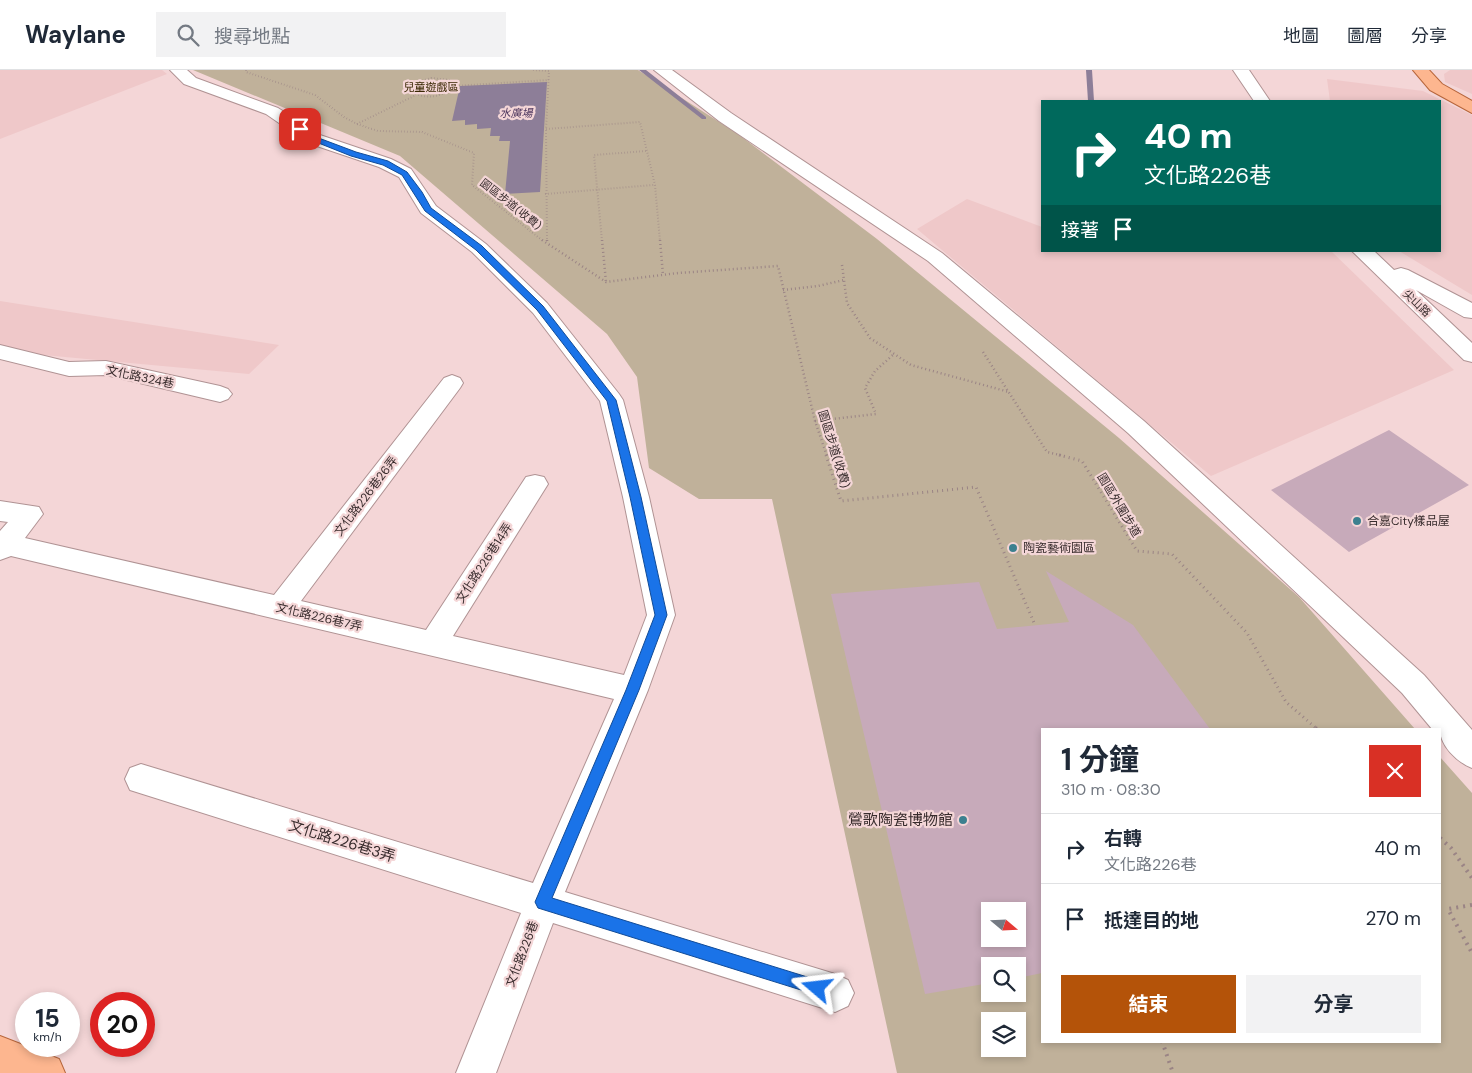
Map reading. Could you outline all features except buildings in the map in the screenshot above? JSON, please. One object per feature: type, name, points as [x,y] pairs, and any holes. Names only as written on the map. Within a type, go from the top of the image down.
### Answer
[{"type":"main road","points":[[1421,70],[1436,87],[1472,108]]},
{"type":"main road","points":[[0,1056],[45,1073]]},
{"type":"street","name":"文化路226巷","points":[[178,70],[190,81],[272,111],[314,139],[354,154],[386,163],[405,174],[428,209],[479,248],[540,308],[611,400],[636,497],[661,615],[633,690],[543,902],[476,1073]]},
{"type":"street","points":[[662,70],[725,117],[935,257],[1136,427],[1413,684],[1472,753]]},
{"type":"street","points":[[1241,70],[1261,100]]},
{"type":"street","points":[[1365,254],[1472,312]]},
{"type":"street","name":"尖山路","points":[[1365,254],[1472,355]]},
{"type":"street","name":"文化路324巷","points":[[0,352],[69,369],[106,368],[220,394]]},
{"type":"street","name":"文化路226巷26弄","points":[[280,608],[452,384]]},
{"type":"street","name":"文化路226巷14弄","points":[[433,643],[535,484]]},
{"type":"street","points":[[0,511],[30,514],[3,547]]},
{"type":"street","name":"文化路226巷7弄","points":[[3,547],[280,608],[633,690]]},
{"type":"street","name":"文化路226巷3弄","points":[[141,779],[835,993]]},
{"type":"path","name":"園區步道(收費)","points":[[246,70],[246,72],[315,95],[344,117],[357,124],[378,131],[422,132],[474,154],[472,185],[547,244],[606,282],[663,275],[778,266],[815,421],[841,501],[976,487],[1035,625]]},
{"type":"path","points":[[453,86],[450,80],[445,78],[423,79],[417,81],[410,88],[412,93],[416,95],[428,97],[442,94],[453,86],[549,80],[549,71],[533,70]]},
{"type":"path","name":"園區步道(收費)","points":[[547,244],[545,194],[549,80]]},
{"type":"path","points":[[357,124],[416,95]]},
{"type":"path","points":[[546,129],[640,122],[654,185],[663,275]]},
{"type":"path","points":[[606,282],[594,155],[647,151]]},
{"type":"path","points":[[545,194],[654,185]]},
{"type":"path","points":[[842,265],[847,302],[870,338],[911,365],[1009,392]]},
{"type":"path","points":[[783,290],[844,280]]},
{"type":"path","name":"園區外圍步道","points":[[982,352],[1047,452],[1082,461],[1137,551],[1172,554],[1247,633],[1286,702],[1316,728]]},
{"type":"path","points":[[815,421],[876,414],[865,388],[875,372],[894,354]]},
{"type":"path","points":[[1441,839],[1451,848],[1472,878]]},
{"type":"path","points":[[1472,905],[1448,909],[1472,953]]},
{"type":"path","points":[[1163,1043],[1173,1073]]},
{"type":"shaded area","points":[[0,70],[162,70],[167,74],[0,139]]},
{"type":"shaded area","points":[[1450,70],[1472,70],[1472,94],[1445,82],[1444,74]]},
{"type":"shaded area","points":[[1327,79],[1423,91],[1472,115],[1472,295],[1401,252],[1441,252],[1441,100],[1330,100]]},
{"type":"shaded area","points":[[967,199],[1041,227],[1041,252],[1332,252],[1454,370],[1211,476],[917,229]]},
{"type":"shaded area","points":[[0,301],[279,345],[249,374],[0,351]]},
{"type":"green space","name":"陶瓷藝術園區","points":[[193,70],[638,70],[738,134],[877,239],[1119,438],[1299,597],[1414,728],[1041,728],[1041,1043],[1441,1043],[1441,758],[1472,793],[1472,1073],[897,1073],[772,499],[699,499],[649,468],[637,377],[607,334],[400,156]]},
{"type":"water","name":"水廣場","points":[[547,82],[540,192],[505,194],[510,141],[499,141],[500,136],[490,136],[491,128],[477,129],[477,124],[465,125],[465,120],[452,121],[460,86]]},
{"type":"waterway","points":[[642,70],[704,118]]},
{"type":"waterway","points":[[1089,70],[1091,100]]},
{"type":"place","name":"合嘉City樣品屋","points":[[1357,521]]},
{"type":"place","name":"陶瓷藝術園區","points":[[1013,548]]},
{"type":"place","name":"鶯歌陶瓷博物館","points":[[963,820]]},
{"type":"route","points":[[300,129],[314,139],[354,154],[386,163],[405,174],[428,209],[479,248],[540,308],[611,400],[636,497],[661,615],[633,690],[543,902],[817,988]]},
{"type":"park label","name":"兒童遊戲區","points":[[431,87]]}]
